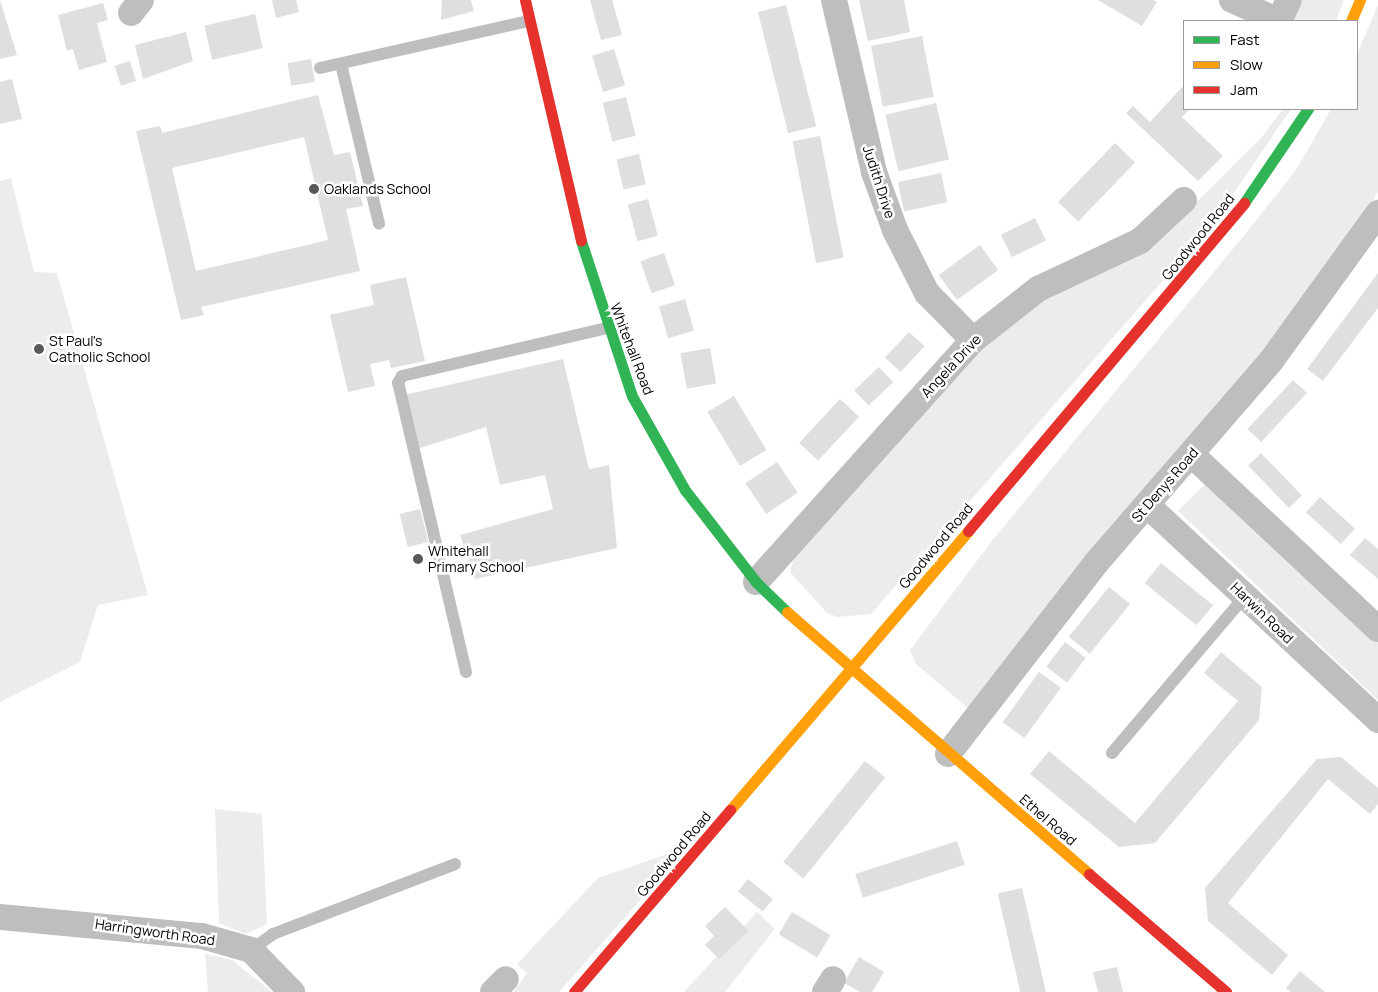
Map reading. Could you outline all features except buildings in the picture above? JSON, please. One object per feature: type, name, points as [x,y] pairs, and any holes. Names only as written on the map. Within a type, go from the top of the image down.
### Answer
[{"type":"street","name":"Whitehall Road","points":[[525,0],[587,267],[606,328],[632,396],[685,490],[756,582],[851,670]]},
{"type":"street","name":"Judith Drive","points":[[834,0],[874,172],[895,230],[927,293],[973,340]]},
{"type":"street","points":[[1232,0],[1277,20]]},
{"type":"street","points":[[1279,20],[1289,0]]},
{"type":"street","points":[[1351,20],[1360,0]]},
{"type":"street","name":"Goodwood Road","points":[[574,992],[851,670],[1236,215],[1307,110]]},
{"type":"street","name":"Angela Drive","points":[[756,582],[973,340],[1038,289],[1140,241],[1184,200]]},
{"type":"street","name":"St Denys Road","points":[[948,754],[1096,563],[1272,361],[1378,213]]},
{"type":"street","points":[[1191,454],[1378,629]]},
{"type":"street","name":"Harwin Road","points":[[1147,505],[1246,595],[1378,720]]},
{"type":"street","name":"Ethel Road","points":[[851,670],[1226,992]]},
{"type":"street","name":"Harringworth Road","points":[[0,917],[128,926],[202,936],[251,950],[292,992]]},
{"type":"lane","points":[[320,68],[530,20]]},
{"type":"lane","points":[[341,64],[379,224]]},
{"type":"lane","points":[[466,672],[398,383],[402,376],[606,328]]},
{"type":"lane","points":[[1112,753],[1246,595]]},
{"type":"lane","points":[[251,950],[273,934],[455,864]]},
{"type":"shaded area","points":[[1297,0],[1344,0],[1336,20],[1291,20]]},
{"type":"shaded area","points":[[1378,5],[1378,192],[1347,245],[1276,340],[970,710],[916,664],[910,650],[991,542],[1296,170],[1330,110],[1358,110],[1358,52]]},
{"type":"shaded area","points":[[1282,110],[1290,110],[1214,222],[871,614],[837,617],[826,612],[790,572],[796,548],[979,349],[1020,312],[1163,235],[1261,138]]},
{"type":"shaded area","points":[[11,178],[34,272],[57,273],[148,595],[98,605],[80,662],[0,702],[0,181]]},
{"type":"shaded area","points":[[1207,482],[1292,567],[1378,639],[1378,700],[1178,511]]},
{"type":"shaded area","points":[[215,809],[262,814],[267,924],[246,934],[219,923]]},
{"type":"shaded area","points":[[676,851],[680,855],[559,992],[514,992],[527,973],[517,964],[598,878]]},
{"type":"shaded area","points":[[757,912],[775,929],[725,992],[684,992]]},
{"type":"shaded area","points":[[205,954],[232,960],[272,992],[208,992]]},
{"type":"traffic: fast","points":[[1244,203],[1307,110]]},
{"type":"traffic: fast","points":[[581,241],[632,396],[685,490],[756,582],[787,612]]},
{"type":"traffic: slow","points":[[1351,20],[1360,0]]},
{"type":"traffic: slow","points":[[730,810],[968,531]]},
{"type":"traffic: slow","points":[[787,612],[1089,874]]},
{"type":"traffic: jam","points":[[525,0],[581,241]]},
{"type":"traffic: jam","points":[[968,531],[1244,203]]},
{"type":"traffic: jam","points":[[574,992],[730,810]]},
{"type":"traffic: jam","points":[[1089,874],[1226,992]]},
{"type":"place","name":"Oaklands School","points":[[314,189]]},
{"type":"place","name":"St Paul's Catholic School","points":[[39,349]]},
{"type":"place","name":"Whitehall Primary School","points":[[418,559]]}]
